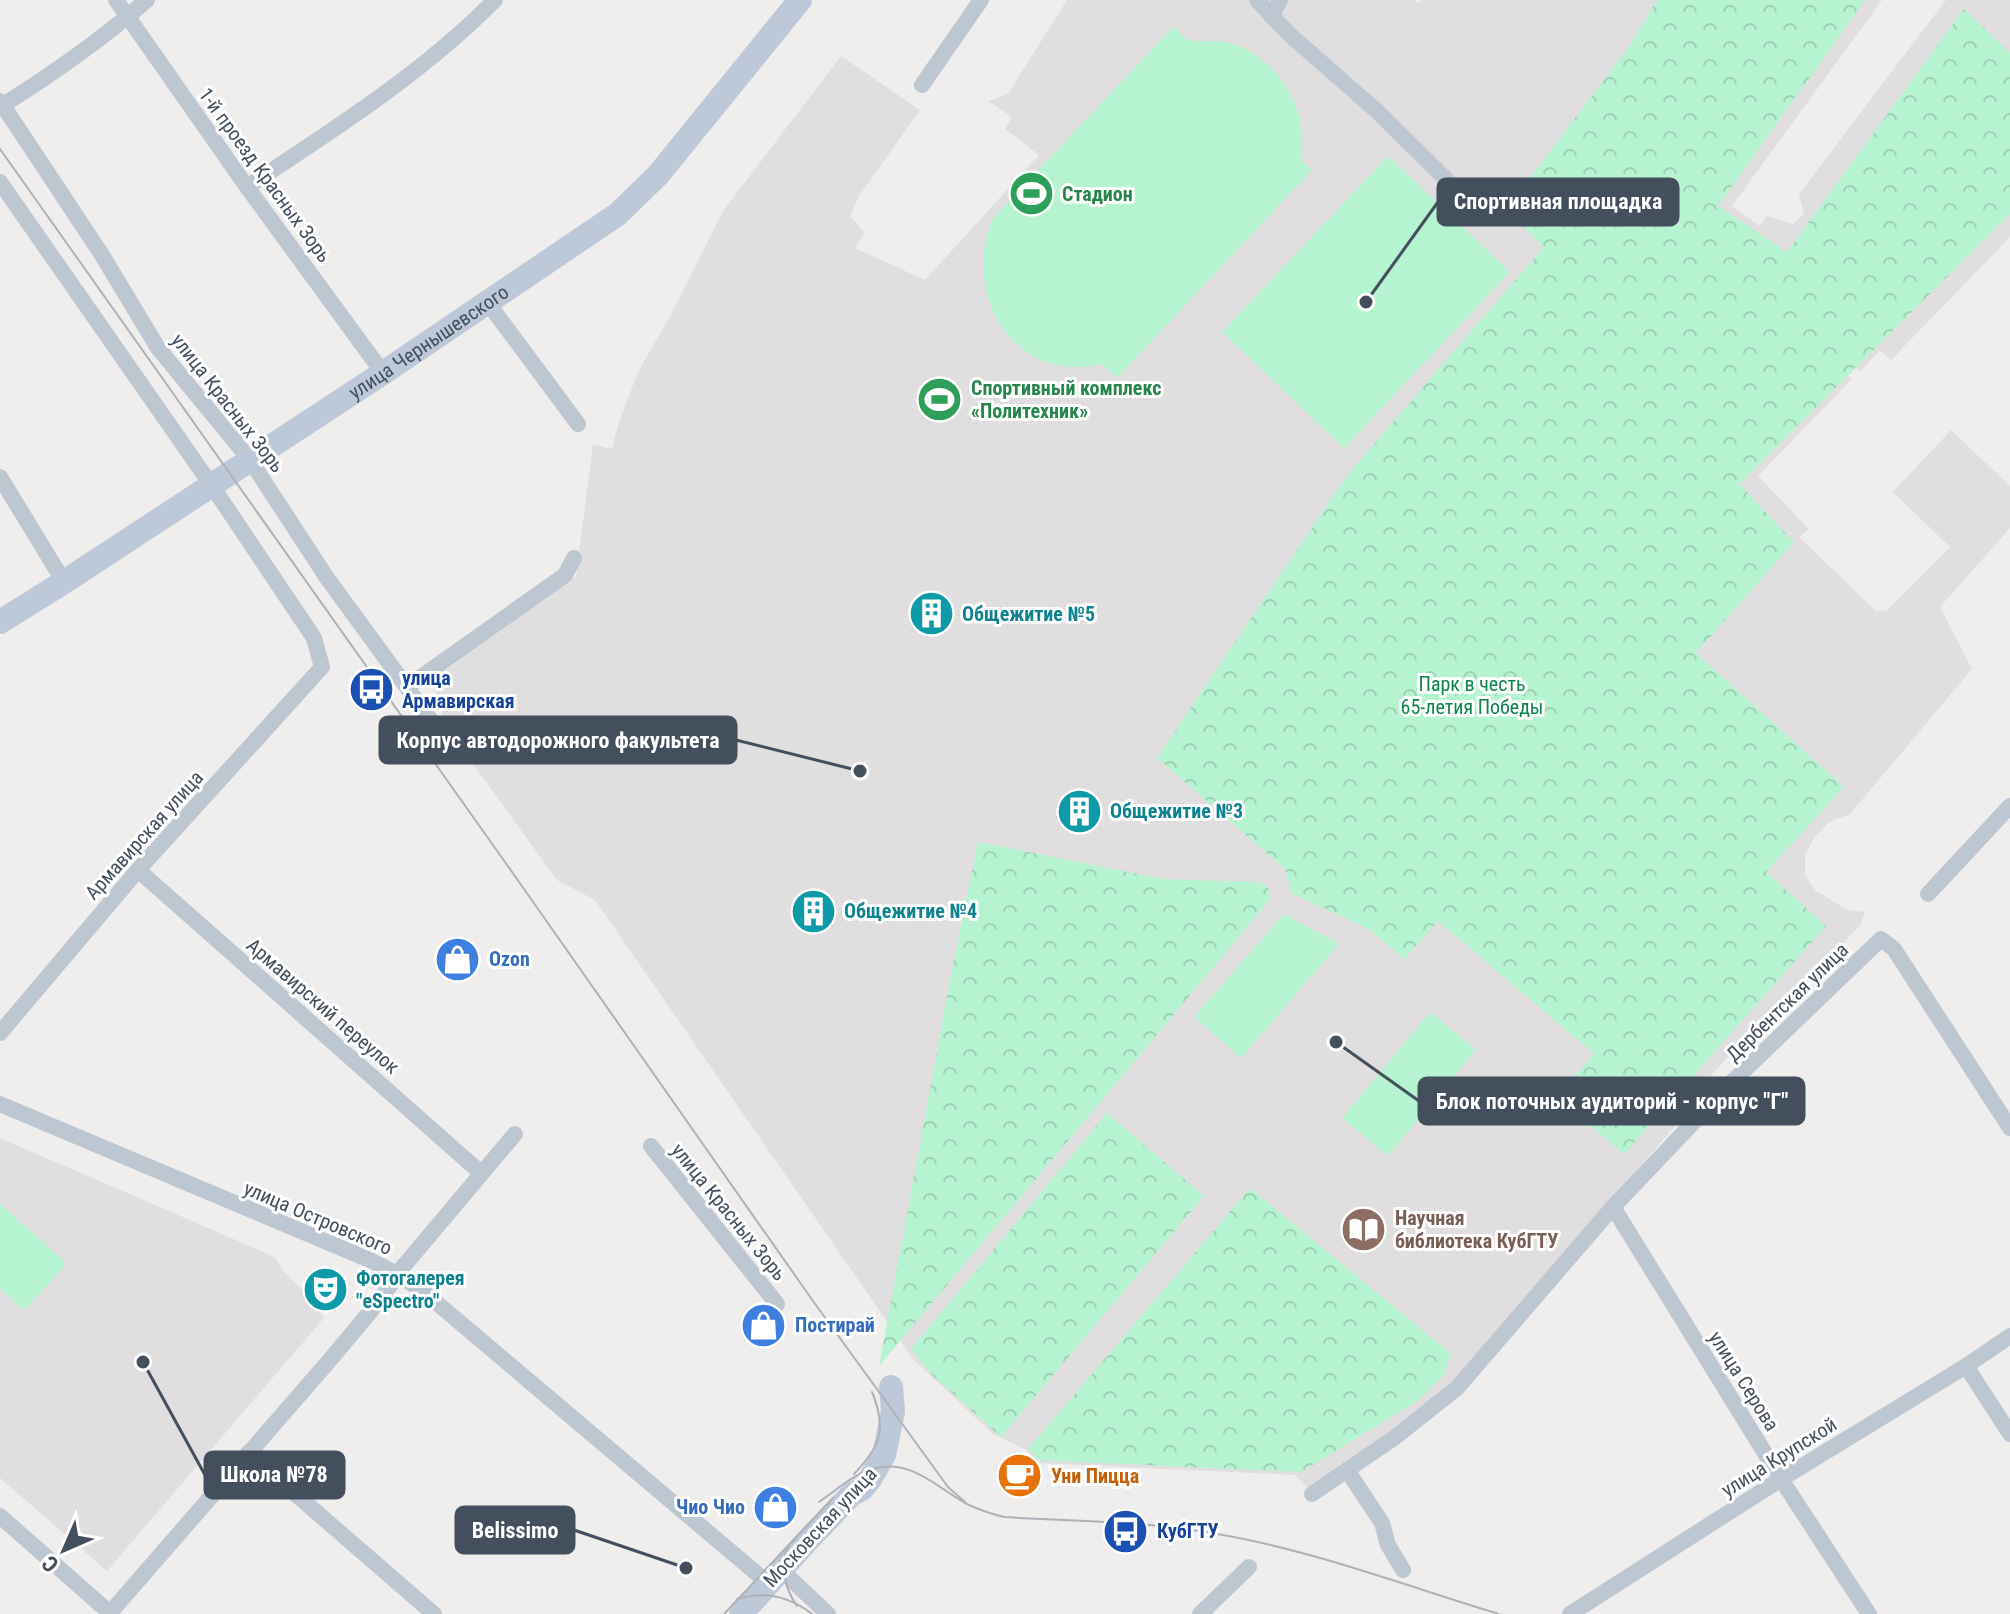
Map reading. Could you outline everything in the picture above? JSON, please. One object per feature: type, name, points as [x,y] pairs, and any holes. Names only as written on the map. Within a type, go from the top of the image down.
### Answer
[{"type":"street","name":"1-й проезд Красных Зорь","points":[[116,0],[383,373]]},
{"type":"street","points":[[1,104],[47,78],[147,0]]},
{"type":"street","points":[[247,187],[353,116],[455,39],[495,0]]},
{"type":"street","name":"улица Чернышевского","points":[[0,622],[212,486],[618,214],[658,175],[800,0]]},
{"type":"street","points":[[922,85],[981,0]]},
{"type":"street","points":[[1257,0],[1289,34],[1378,112],[1482,215]]},
{"type":"street","points":[[1271,16],[1280,0]]},
{"type":"street","name":"улица Красных Зорь","points":[[1,104],[102,255],[158,348],[250,460],[327,578],[433,723]]},
{"type":"street","points":[[0,182],[212,486]]},
{"type":"street","points":[[488,303],[578,424]]},
{"type":"street","points":[[0,477],[64,582]]},
{"type":"street","name":"Армавирская улица","points":[[0,1033],[138,870],[322,667],[314,638],[212,486]]},
{"type":"street","points":[[407,687],[565,575],[574,558]]},
{"type":"street","points":[[1928,894],[2010,806]]},
{"type":"street","name":"Армавирский переулок","points":[[138,870],[481,1173]]},
{"type":"street","name":"Дербентская улица","points":[[1312,1494],[1394,1438],[1457,1388],[1613,1207],[1730,1084],[1881,939],[1894,949],[2010,1128]]},
{"type":"street","name":"улица Островского","points":[[0,1104],[397,1274],[425,1293],[774,1576],[828,1614]]},
{"type":"street","points":[[0,1516],[110,1614],[370,1312],[397,1274],[515,1134]]},
{"type":"street","name":"улица Красных Зорь","points":[[651,1146],[777,1304]]},
{"type":"street","name":"улица Серова","points":[[1613,1207],[1781,1479],[1869,1614]]},
{"type":"street","name":"улица Крупской","points":[[1570,1614],[2010,1336]]},
{"type":"street","points":[[1966,1366],[2010,1434]]},
{"type":"street","name":"Московская улица","points":[[741,1614],[852,1494],[862,1489],[877,1468],[884,1455],[893,1412],[891,1387]]},
{"type":"street","points":[[248,1453],[434,1614]]},
{"type":"street","points":[[1347,1470],[1382,1523],[1388,1545],[1403,1570]]},
{"type":"street","points":[[1200,1614],[1249,1567]]},
{"type":"shaded area","points":[[1067,0],[1414,0],[1418,3],[1422,0],[1882,0],[1732,206],[1760,226],[1766,216],[1793,224],[1804,214],[1799,194],[1946,0],[2010,0],[2010,237],[1891,360],[1880,350],[1861,371],[1856,367],[1848,375],[1852,379],[1758,476],[1809,529],[1799,537],[1876,611],[1886,611],[1950,547],[1893,492],[1951,430],[2010,486],[2010,528],[1940,607],[1972,669],[1850,814],[1829,822],[1814,838],[1805,855],[1805,875],[1815,890],[1847,910],[1865,912],[1861,924],[1752,1042],[1744,1039],[1706,1081],[1707,1089],[1449,1388],[1311,1491],[1295,1475],[1038,1463],[1026,1450],[993,1434],[913,1359],[595,900],[557,880],[447,728],[432,680],[576,576],[593,445],[612,449],[638,372],[723,211],[841,56],[920,110],[859,196],[850,216],[865,233],[855,248],[925,280],[1039,155],[1005,129],[1012,117],[988,101],[1008,94]]},
{"type":"shaded area","points":[[0,1138],[275,1257],[284,1272],[316,1303],[324,1318],[107,1571],[0,1478]]},
{"type":"green space","name":"Парк в честь 65-летия Победы","points":[[1657,0],[1865,0],[1718,206],[1787,252],[1964,9],[2010,53],[2010,214],[1739,484],[1794,542],[1696,653],[1844,787],[1766,872],[1826,926],[1624,1154],[1556,1098],[1594,1054],[1438,921],[1404,959],[1369,929],[1291,893],[1285,869],[1157,758],[1348,474],[1544,247],[1506,210],[1630,45]]},
{"type":"green space","points":[[1173,27],[1191,40],[1225,42],[1242,47],[1274,71],[1295,105],[1301,128],[1301,160],[1312,170],[1117,378],[1102,364],[1071,367],[1043,361],[1020,347],[1002,327],[990,303],[984,276],[985,247],[993,218]]},
{"type":"green space","points":[[1388,156],[1510,272],[1344,448],[1222,332]]},
{"type":"green space","points":[[978,842],[1163,879],[1257,882],[1269,889],[1269,899],[879,1366],[949,985]]},
{"type":"green space","points":[[1284,914],[1339,944],[1241,1058],[1194,1017]]},
{"type":"green space","points":[[1430,1012],[1476,1050],[1388,1156],[1342,1118]]},
{"type":"green space","points":[[1107,1113],[1204,1196],[1001,1437],[930,1373],[911,1349]]},
{"type":"green space","points":[[1250,1188],[1451,1354],[1444,1375],[1416,1402],[1301,1472],[1039,1460],[1028,1449]]},
{"type":"green space","points":[[0,1204],[65,1264],[25,1309],[0,1289]]},
{"type":"tram line","points":[[0,149],[813,1301],[948,1487],[965,1502]]},
{"type":"tram line","points":[[854,1474],[876,1446],[879,1436],[879,1416],[872,1392]]},
{"type":"tram line","points":[[819,1502],[865,1472],[886,1466],[899,1467],[924,1476],[969,1505],[1004,1517],[1155,1526],[1242,1539],[1316,1557],[1499,1614]]},
{"type":"tram line","points":[[724,1614],[833,1498]]},
{"type":"tram line","points":[[788,1546],[784,1562],[785,1577],[797,1606]]},
{"type":"tram line","points":[[737,1599],[776,1597],[795,1603],[812,1614]]},
{"type":"place","name":"Стадион","points":[[1031,194]]},
{"type":"place","name":"Спортивная площадка","points":[[1366,302]]},
{"type":"place","name":"Спортивный комплекс «Политехник»","points":[[940,399]]},
{"type":"place","name":"Общежитие №5","points":[[931,614]]},
{"type":"place","name":"улица Армавирская","points":[[371,690]]},
{"type":"place","name":"Корпус автодорожного факультета","points":[[860,771]]},
{"type":"place","name":"Общежитие №3","points":[[1079,811]]},
{"type":"place","name":"Общежитие №4","points":[[813,911]]},
{"type":"place","name":"Ozon","points":[[458,959]]},
{"type":"place","name":"Блок поточных аудиторий - корпус \"Г\"","points":[[1336,1042]]},
{"type":"place","name":"Научная библиотека КубГТУ","points":[[1364,1230]]},
{"type":"place","name":"Фотогалерея \"eSpectro\"","points":[[325,1289]]},
{"type":"place","name":"Постирай","points":[[764,1325]]},
{"type":"place","name":"Школа №78","points":[[143,1362]]},
{"type":"place","name":"Уни Пицца","points":[[1020,1476]]},
{"type":"place","name":"Чио Чио","points":[[776,1507]]},
{"type":"place","name":"КубГТУ","points":[[1126,1531]]},
{"type":"place","name":"Belissimo","points":[[686,1568]]}]
